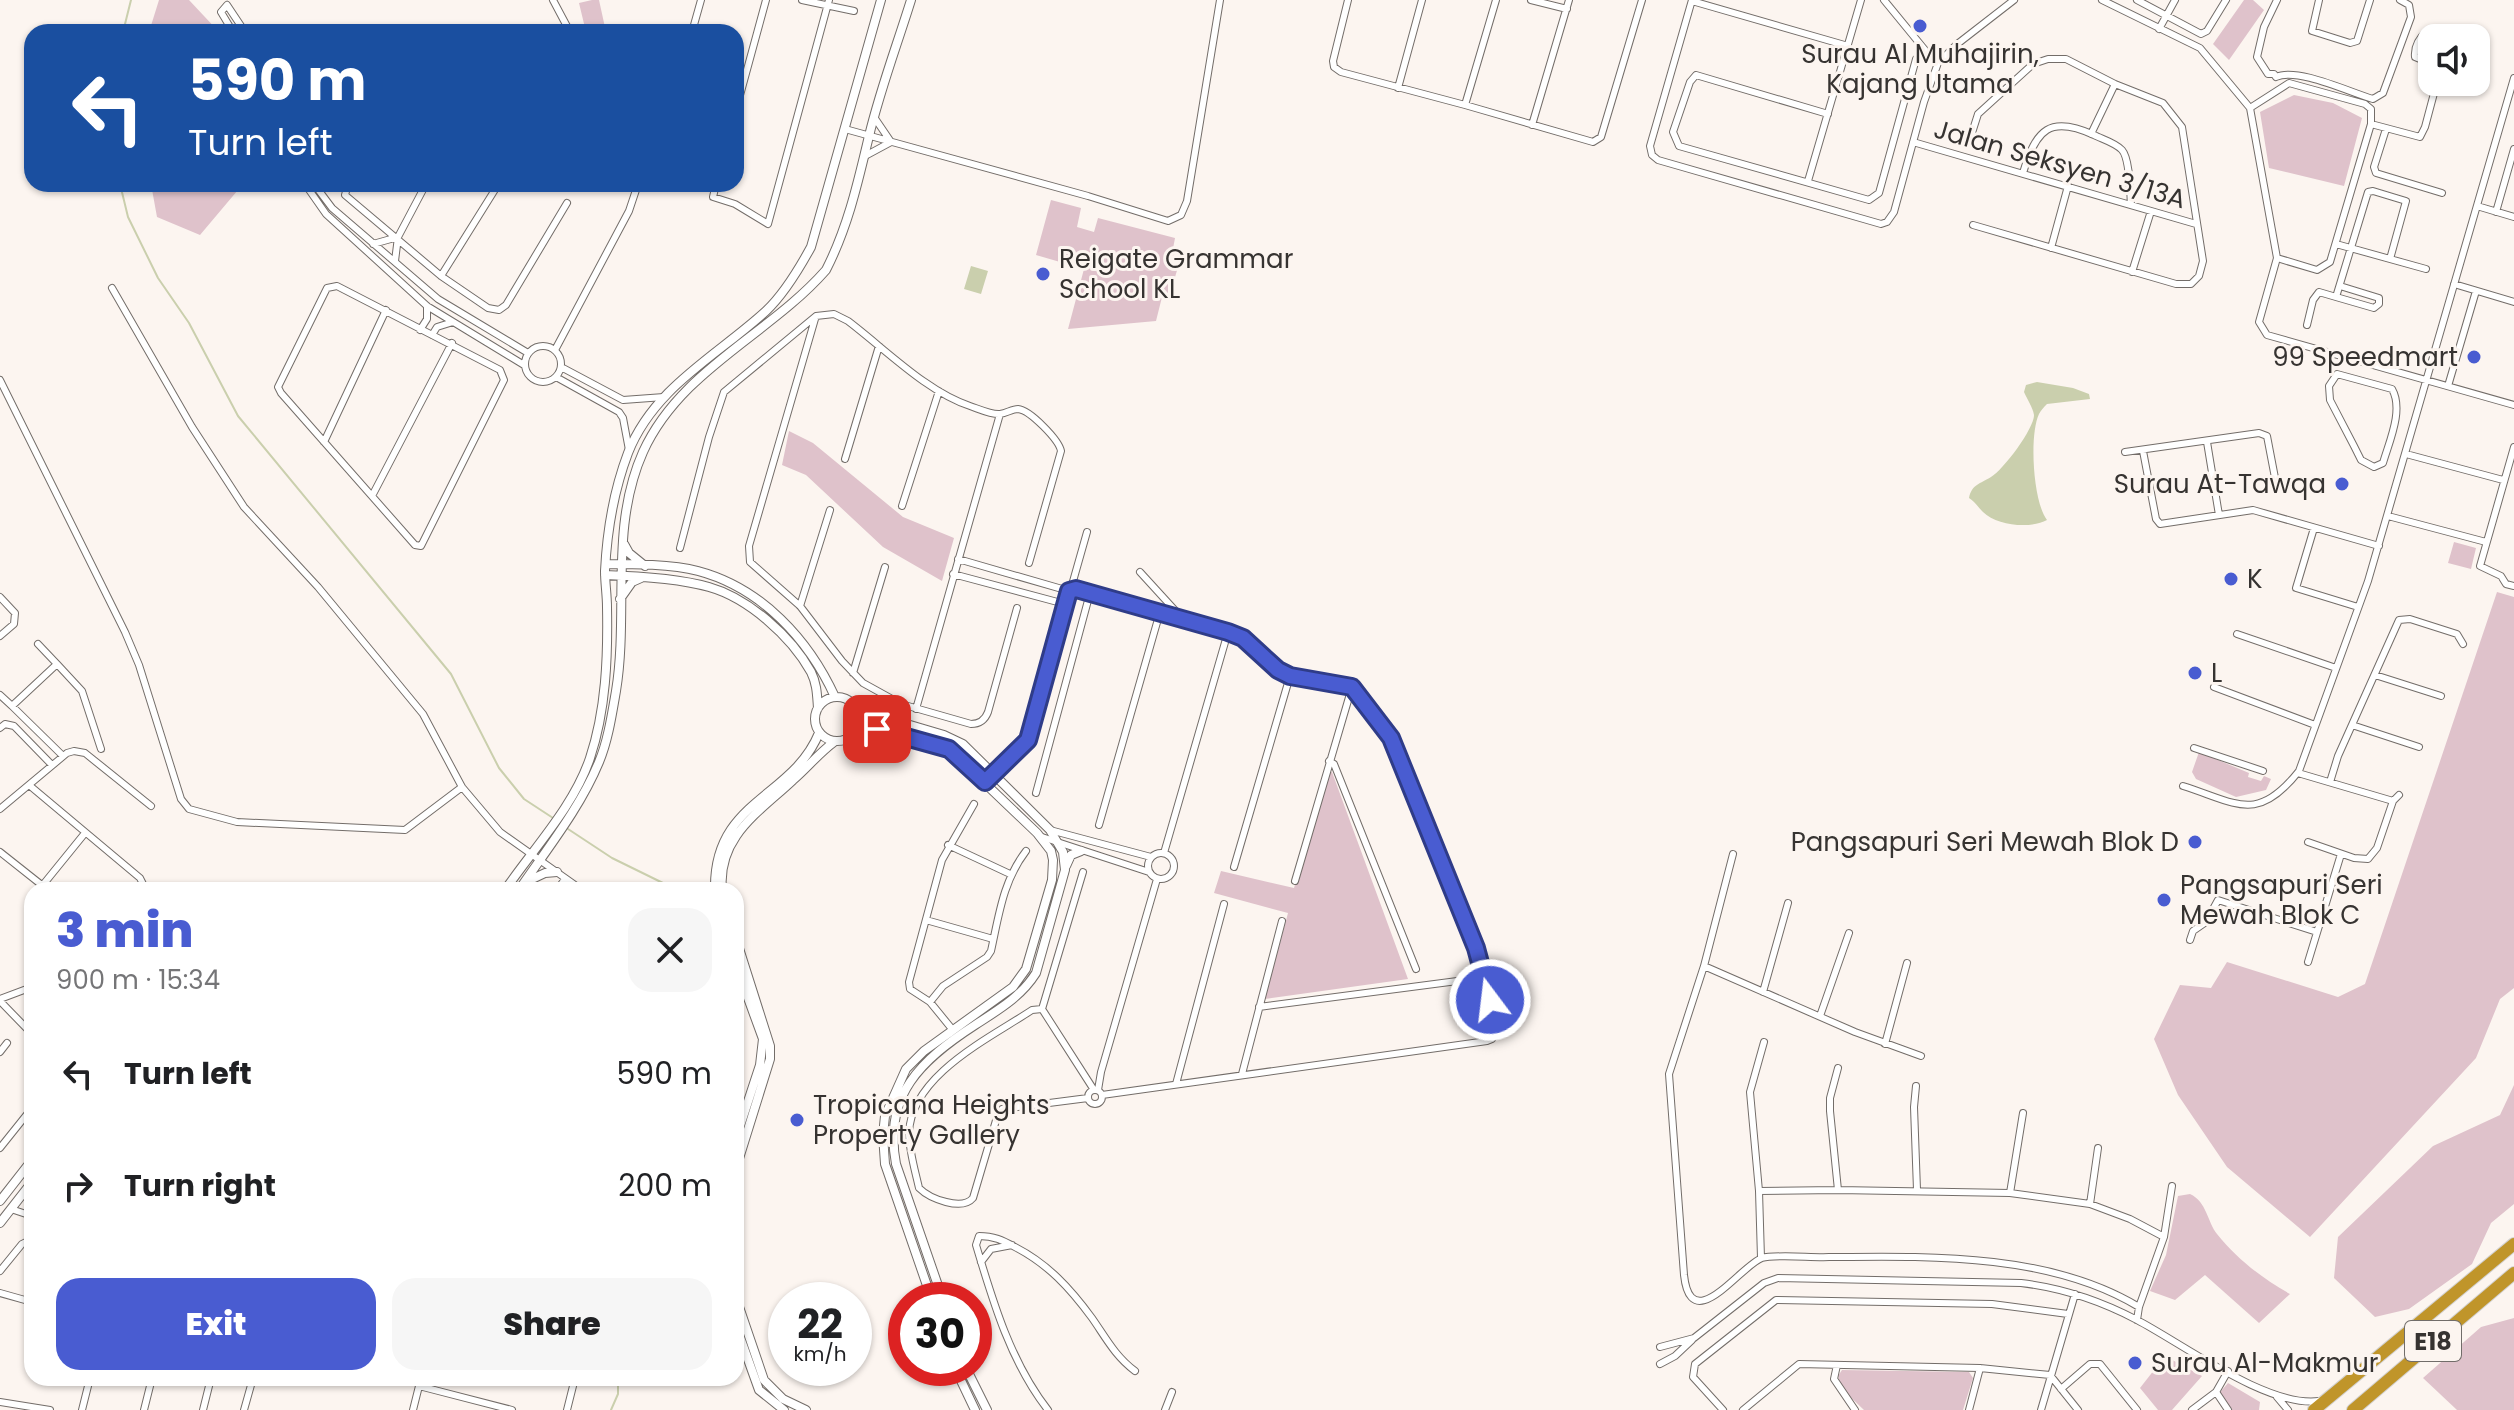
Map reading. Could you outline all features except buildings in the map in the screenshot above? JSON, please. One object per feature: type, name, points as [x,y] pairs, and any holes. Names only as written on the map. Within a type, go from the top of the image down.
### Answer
[{"type":"highway","name":"E18","points":[[2314,1410],[2514,1244]]},
{"type":"highway","name":"E18","points":[[2353,1410],[2514,1273]]},
{"type":"street","points":[[553,0],[566,24]]},
{"type":"street","points":[[694,24],[701,0]]},
{"type":"street","points":[[744,81],[766,0]]},
{"type":"street","points":[[802,0],[829,3],[854,11]]},
{"type":"street","points":[[511,882],[542,837],[573,803],[589,759],[600,717],[606,658],[608,531],[629,450],[648,414],[677,383],[768,309],[801,266],[819,227],[881,0]]},
{"type":"street","points":[[525,882],[600,761],[617,690],[622,540],[630,496],[643,453],[661,421],[685,390],[826,270],[849,215],[874,117],[911,0]]},
{"type":"street","points":[[845,129],[1168,221],[1181,215],[1187,201],[1220,0]]},
{"type":"street","points":[[1348,0],[1333,61],[1334,67],[1341,72],[1593,142],[1601,137],[1642,0]]},
{"type":"street","points":[[1398,88],[1422,0]]},
{"type":"street","points":[[1465,105],[1496,0]]},
{"type":"street","points":[[1531,0],[1567,9]]},
{"type":"street","points":[[1532,125],[1569,0]]},
{"type":"street","points":[[1808,181],[1861,0]]},
{"type":"street","points":[[1884,0],[1938,63]]},
{"type":"street","points":[[2102,0],[2200,48],[2250,108],[2277,258],[2259,322],[2267,335],[2510,405]]},
{"type":"street","points":[[2137,0],[2201,34],[2207,31],[2226,0]]},
{"type":"street","points":[[2159,29],[2175,0]]},
{"type":"street","points":[[2277,0],[2264,27],[2257,57],[2268,74],[2276,77],[2282,87]]},
{"type":"street","points":[[2319,0],[2312,31],[2350,43],[2357,41],[2370,0]]},
{"type":"street","points":[[2276,77],[2285,73],[2302,76],[2373,99],[2379,97],[2411,17],[2409,5],[2400,0]]},
{"type":"street","points":[[1848,46],[1692,1],[1650,146],[1652,155],[1658,160],[1859,219],[1881,224],[1887,222],[1894,212],[1938,63],[2010,1]]},
{"type":"street","points":[[714,192],[713,197],[735,204],[768,224],[829,3]]},
{"type":"street","points":[[228,24],[221,12],[227,5],[240,24]]},
{"type":"street","points":[[1828,114],[1696,75],[1690,82],[1673,132],[1679,146],[1869,200],[1879,193],[1916,59],[1925,50]]},
{"type":"street","points":[[1970,139],[1978,114],[2033,64],[2048,59],[2066,59],[2115,84],[2163,103],[2182,127],[2203,261],[2199,276],[2191,284],[2176,284],[1973,225]]},
{"type":"street","points":[[2268,74],[2267,79],[2274,92]]},
{"type":"street","points":[[2183,786],[2225,803],[2254,805],[2277,795],[2298,773],[2379,546],[2514,78]]},
{"type":"street","points":[[2250,108],[2289,83],[2365,104],[2371,109],[2371,124],[2330,262],[2317,270],[2277,258]]},
{"type":"street","points":[[2091,134],[2115,84]]},
{"type":"street","points":[[2371,124],[2420,137],[2424,133],[2433,96]]},
{"type":"street","points":[[874,117],[891,142]]},
{"type":"street","points":[[2023,173],[2029,152],[2046,130],[2062,124],[2121,149],[2131,205]]},
{"type":"street","points":[[2386,129],[2374,167],[2376,173],[2442,193]]},
{"type":"street","points":[[865,156],[891,142]]},
{"type":"street","name":"Jalan Seksyen 3/13A","points":[[1913,142],[2196,224]]},
{"type":"street","points":[[2496,212],[2514,149]]},
{"type":"street","points":[[2051,248],[2068,186]]},
{"type":"street","points":[[311,192],[326,214],[427,306],[524,365],[529,376],[539,383],[556,377],[561,367]]},
{"type":"street","points":[[320,192],[332,208],[438,299],[528,353]]},
{"type":"street","points":[[346,192],[345,195],[441,276],[488,308],[499,310],[506,305],[567,203]]},
{"type":"street","points":[[395,261],[398,237],[422,192]]},
{"type":"street","points":[[441,276],[494,192]]},
{"type":"street","points":[[555,350],[629,211],[635,192]]},
{"type":"street","points":[[2336,297],[2368,192],[2406,201],[2407,204],[2390,259]]},
{"type":"street","points":[[2477,206],[2514,217]]},
{"type":"street","points":[[2132,272],[2151,211]]},
{"type":"street","points":[[373,244],[398,237]]},
{"type":"street","points":[[2336,244],[2426,269]]},
{"type":"street","points":[[2454,284],[2514,302]]},
{"type":"street","points":[[337,286],[386,310],[500,370],[504,380],[421,546],[415,545],[278,387],[327,288],[337,286]]},
{"type":"street","points":[[2307,325],[2313,300],[2319,292],[2374,308],[2379,304],[2379,298],[2340,286]]},
{"type":"street","points":[[112,288],[192,427],[244,507],[318,587],[423,714],[462,787],[500,832],[570,882]]},
{"type":"street","points":[[2448,386],[2476,291]]},
{"type":"street","points":[[420,330],[427,319],[427,306]]},
{"type":"street","points":[[324,442],[386,310]]},
{"type":"street","points":[[680,548],[724,392],[816,316],[834,314],[939,391],[966,405],[1000,414],[1020,409],[1027,412],[1061,447],[1029,563]]},
{"type":"street","points":[[816,316],[748,552],[750,562],[800,606],[853,673],[887,698],[971,724],[985,718],[1017,608]]},
{"type":"street","points":[[432,335],[437,327],[453,322]]},
{"type":"street","points":[[800,328],[807,328],[809,337]]},
{"type":"street","points":[[372,496],[452,343]]},
{"type":"street","points":[[524,365],[528,353],[538,346],[550,347],[555,350],[561,367],[623,400],[664,397]]},
{"type":"street","points":[[845,459],[879,346]]},
{"type":"street","points":[[2337,374],[2392,389],[2397,409],[2390,441],[2383,463],[2374,467],[2361,460],[2330,400],[2329,386],[2337,374]]},
{"type":"street","points":[[556,377],[619,412],[629,450]]},
{"type":"street","points":[[0,380],[125,632],[139,665],[181,799],[189,809],[237,822],[405,830],[462,787]]},
{"type":"street","points":[[902,506],[939,391]]},
{"type":"street","points":[[916,709],[1000,414]]},
{"type":"street","points":[[2125,452],[2259,433],[2267,436],[2276,483],[2289,486]]},
{"type":"street","points":[[2390,441],[2408,446]]},
{"type":"street","points":[[2207,442],[2219,515]]},
{"type":"street","points":[[2514,447],[2480,566],[2514,586]]},
{"type":"street","points":[[2143,451],[2156,519],[2160,524],[2253,510],[2379,546]]},
{"type":"street","points":[[2406,454],[2503,480]]},
{"type":"street","points":[[800,606],[830,510]]},
{"type":"street","points":[[2388,516],[2486,542]]},
{"type":"street","points":[[2314,528],[2296,588],[2358,607]]},
{"type":"street","points":[[985,782],[1028,740],[1087,532]]},
{"type":"street","points":[[622,540],[629,553],[646,566]]},
{"type":"street","points":[[958,559],[1228,632],[1243,638],[1278,670],[1290,676],[1352,687],[1391,738],[1476,948],[1496,1026],[1495,1033],[1487,1041],[1098,1092],[1089,1094],[1088,1098],[1002,1109],[973,1198],[968,1204],[961,1205],[926,1194],[919,1188],[909,1132],[913,1110],[921,1095],[933,1079],[1032,1010],[1042,1009]]},
{"type":"street","points":[[606,564],[697,570],[746,592],[790,627],[809,648],[835,697]]},
{"type":"street","points":[[853,673],[885,567]]},
{"type":"street","points":[[1140,572],[1182,618]]},
{"type":"street","points":[[953,574],[1065,604]]},
{"type":"street","points":[[605,575],[709,587],[744,604],[781,635],[810,672],[817,688],[818,708],[815,716],[819,733],[814,744],[799,763],[753,804],[726,835],[715,882]]},
{"type":"street","points":[[620,599],[632,582],[642,578]]},
{"type":"street","points":[[1023,592],[1027,579]]},
{"type":"street","points":[[1036,793],[1090,593]]},
{"type":"street","points":[[0,597],[15,613],[14,624],[0,636]]},
{"type":"street","points":[[1099,825],[1160,612]]},
{"type":"street","points":[[2330,782],[2399,620],[2410,619],[2457,634],[2463,644]]},
{"type":"street","points":[[1164,853],[1228,632]]},
{"type":"street","points":[[2237,634],[2336,668]]},
{"type":"street","points":[[38,644],[82,691],[101,749]]},
{"type":"street","points":[[12,706],[57,664]]},
{"type":"street","points":[[2375,675],[2441,696]]},
{"type":"street","points":[[1234,867],[1290,676]]},
{"type":"street","points":[[1295,881],[1352,687]]},
{"type":"street","points":[[2214,687],[2315,725]]},
{"type":"street","points":[[0,695],[63,756]]},
{"type":"street","points":[[818,708],[835,697],[851,701],[859,715],[859,725],[854,735],[845,741],[834,742],[819,733]]},
{"type":"street","points":[[859,715],[900,722],[963,744],[1050,830],[1059,844],[1065,870]]},
{"type":"street","points":[[0,728],[5,724],[14,726],[52,765]]},
{"type":"street","points":[[859,725],[896,732],[949,749],[1037,833],[1051,851],[1054,870],[1026,969],[1013,987],[952,1029],[906,1069],[885,1116],[885,1164],[926,1282]]},
{"type":"street","points":[[2352,725],[2419,747]]},
{"type":"street","points":[[722,882],[723,865],[734,836],[834,742]]},
{"type":"street","points":[[2194,748],[2263,771]]},
{"type":"street","points":[[0,809],[63,756],[74,751],[85,753],[151,806]]},
{"type":"street","points":[[1329,761],[1334,764],[1416,969]]},
{"type":"street","points":[[2298,773],[2393,801]]},
{"type":"street","points":[[29,785],[140,878],[140,882]]},
{"type":"street","points":[[2308,842],[2341,854],[2368,859],[2377,848],[2393,801],[2399,795]]},
{"type":"street","points":[[952,1029],[930,1002],[910,989],[909,982],[948,845],[974,804]]},
{"type":"street","points":[[1050,830],[1151,857],[1164,853]]},
{"type":"street","points":[[49,882],[85,833]]},
{"type":"street","points":[[1037,833],[1059,844],[1149,872],[1157,879],[1165,878],[1173,870],[1171,858],[1164,853]]},
{"type":"street","points":[[550,845],[548,856],[555,870]]},
{"type":"street","points":[[948,845],[1010,874]]},
{"type":"street","points":[[930,1002],[943,986],[987,957],[1010,874],[1026,851]]},
{"type":"street","points":[[937,1282],[896,1164],[892,1144],[896,1109],[906,1087],[935,1053],[1004,1007],[1026,988],[1036,973],[1071,855],[1081,851]]},
{"type":"street","points":[[0,852],[38,882]]},
{"type":"street","points":[[1733,854],[1704,966],[1669,1074],[1685,1289],[1690,1296],[1699,1300],[1716,1295],[1761,1258],[1870,1257],[2015,1265],[2076,1278],[2122,1296],[2139,1307]]},
{"type":"street","points":[[2308,962],[2341,854]]},
{"type":"street","points":[[1149,872],[1151,857]]},
{"type":"street","points":[[529,882],[555,870]]},
{"type":"street","points":[[1083,872],[1042,1009],[1102,1100],[1092,1104],[1088,1098]]},
{"type":"street","points":[[1098,1092],[1101,1072],[1157,879]]},
{"type":"street","points":[[2190,940],[2193,931],[2206,922],[2218,900],[2317,932]]},
{"type":"street","points":[[1763,992],[1788,903]]},
{"type":"street","points":[[1176,1084],[1224,904]]},
{"type":"street","points":[[926,920],[993,939]]},
{"type":"street","points":[[1242,1074],[1282,921]]},
{"type":"street","points":[[1820,1016],[1849,933]]},
{"type":"street","points":[[1885,1044],[1907,963]]},
{"type":"street","points":[[744,964],[770,1046],[770,1059],[744,1142]]},
{"type":"street","points":[[1704,966],[1885,1044],[1921,1056]]},
{"type":"street","points":[[1259,1007],[1465,980]]},
{"type":"street","points":[[744,987],[763,1039],[760,1065],[744,1114]]},
{"type":"street","points":[[24,990],[0,1000],[24,1026]]},
{"type":"street","points":[[1761,1258],[1759,1191],[1750,1092],[1764,1042]]},
{"type":"street","points":[[0,1052],[7,1043]]},
{"type":"street","points":[[1838,1068],[1830,1111],[1838,1190]]},
{"type":"street","points":[[1085,1075],[1101,1072]]},
{"type":"street","points":[[1916,1086],[1917,1190]]},
{"type":"street","points":[[2010,1193],[2023,1113]]},
{"type":"street","points":[[0,1148],[24,1118]]},
{"type":"street","points":[[2090,1204],[2098,1148]]},
{"type":"street","points":[[0,1201],[24,1170]]},
{"type":"street","points":[[2137,1320],[2164,1237],[2172,1186]]},
{"type":"street","points":[[1759,1191],[2010,1193],[2090,1204],[2130,1219],[2164,1237]]},
{"type":"street","points":[[0,1223],[24,1192]]},
{"type":"street","points":[[11,1209],[24,1213]]},
{"type":"street","points":[[1048,1410],[1015,1359],[976,1245],[979,1236],[991,1236],[1034,1256],[1060,1278],[1108,1344],[1135,1371]]},
{"type":"street","points":[[0,1271],[24,1243]]},
{"type":"street","points":[[981,1262],[991,1249],[1012,1245]]},
{"type":"street","points":[[1660,1364],[1675,1356],[1764,1283],[1778,1278],[2021,1283],[2075,1294],[2137,1320],[2274,1394],[2297,1402],[2326,1399]]},
{"type":"street","points":[[0,1293],[24,1300]]},
{"type":"street","points":[[2050,1410],[2042,1406],[2075,1294]]},
{"type":"street","points":[[1723,1410],[1693,1377],[1692,1370],[1695,1364],[1776,1300],[1992,1304],[2068,1314]]},
{"type":"street","points":[[744,1321],[764,1380],[783,1399],[806,1410]]},
{"type":"street","points":[[1660,1347],[1694,1338]]},
{"type":"street","points":[[744,1348],[759,1390],[784,1410]]},
{"type":"street","points":[[1743,1410],[1799,1364],[1980,1368],[2050,1375],[2078,1410]]},
{"type":"street","points":[[2061,1389],[2090,1364],[2100,1364],[2137,1410]]},
{"type":"street","points":[[1837,1365],[1834,1379],[1850,1408]]},
{"type":"street","points":[[1969,1410],[1980,1368]]},
{"type":"street","points":[[2192,1410],[2216,1392],[2228,1371]]},
{"type":"street","points":[[82,1410],[88,1386]]},
{"type":"street","points":[[144,1410],[150,1386]]},
{"type":"street","points":[[203,1410],[209,1386]]},
{"type":"street","points":[[244,1410],[251,1386]]},
{"type":"street","points":[[413,1410],[419,1386],[512,1410]]},
{"type":"street","points":[[567,1410],[573,1386]]},
{"type":"street","points":[[964,1386],[975,1410]]},
{"type":"street","points":[[975,1386],[987,1410]]},
{"type":"street","points":[[1165,1410],[1172,1392]]},
{"type":"street","points":[[2216,1392],[2228,1410]]},
{"type":"street","points":[[2274,1394],[2288,1410]]},
{"type":"street","points":[[0,1402],[50,1410]]},
{"type":"shaded area","points":[[159,0],[189,0],[212,24],[152,24]]},
{"type":"shaded area","points":[[599,0],[604,24],[584,24],[579,3]]},
{"type":"shaded area","points":[[2244,0],[2253,0],[2264,10],[2229,60],[2213,44]]},
{"type":"shaded area","points":[[2294,95],[2333,103],[2362,118],[2344,186],[2269,168],[2260,112]]},
{"type":"shaded area","points":[[152,192],[236,192],[200,235],[157,217]]},
{"type":"shaded area","points":[[1051,200],[1081,208],[1077,227],[1094,232],[1098,218],[1175,238],[1172,254],[1181,257],[1170,294],[1163,293],[1156,321],[1068,329],[1084,269],[1036,255]]},
{"type":"shaded area","points":[[971,266],[988,271],[981,294],[964,289]]},
{"type":"shaded area","points":[[2037,382],[2073,388],[2089,394],[2090,399],[2047,404],[2041,411],[2034,437],[2034,468],[2038,499],[2047,520],[2032,525],[2014,525],[1989,517],[1969,498],[1974,487],[1996,473],[2024,439],[2034,415],[2024,392],[2026,385]]},
{"type":"shaded area","points":[[789,431],[813,443],[903,517],[954,538],[942,581],[883,547],[806,475],[782,465]]},
{"type":"shaded area","points":[[2454,542],[2476,548],[2471,569],[2448,563]]},
{"type":"shaded area","points":[[2497,592],[2514,597],[2514,988],[2500,999],[2476,1058],[2310,1237],[2227,1167],[2178,1095],[2154,1039],[2180,985],[2211,988],[2227,962],[2338,997],[2365,984]]},
{"type":"shaded area","points":[[2199,752],[2249,773],[2248,777],[2261,781],[2264,776],[2271,779],[2266,790],[2236,797],[2196,779],[2192,772]]},
{"type":"shaded area","points":[[1327,772],[1332,772],[1408,979],[1265,999],[1288,913],[1214,893],[1221,871],[1294,888]]},
{"type":"shaded area","points":[[2514,1085],[2514,1204],[2491,1223],[2472,1264],[2409,1309],[2375,1317],[2334,1278],[2338,1237],[2433,1146],[2500,1115]]},
{"type":"shaded area","points":[[2190,1194],[2200,1202],[2217,1234],[2233,1252],[2260,1275],[2290,1294],[2259,1323],[2205,1275],[2175,1300],[2150,1291],[2166,1255],[2178,1196]]},
{"type":"shaded area","points":[[2514,1318],[2514,1410],[2457,1410],[2423,1378],[2481,1327]]},
{"type":"shaded area","points":[[2165,1356],[2202,1376],[2172,1410],[2158,1410],[2140,1388]]},
{"type":"shaded area","points":[[1842,1370],[1969,1372],[1973,1378],[1963,1410],[1864,1410],[1842,1389],[1838,1376]]},
{"type":"shaded area","points":[[2228,1383],[2260,1402],[2259,1410],[2229,1410],[2216,1397]]},
{"type":"waterway","points":[[125,24],[131,0]]},
{"type":"waterway","points":[[122,192],[128,217],[158,278],[189,323],[238,416],[451,674],[499,768],[524,799],[553,818]]},
{"type":"waterway","points":[[565,827],[612,858],[661,882]]},
{"type":"waterway","points":[[611,1410],[618,1386]]},
{"type":"place","name":"Surau Al Muhajirin, Kajang Utama","points":[[1920,26]]},
{"type":"place","name":"Reigate Grammar School KL","points":[[1043,274]]},
{"type":"place","name":"99 Speedmart","points":[[2474,357]]},
{"type":"place","name":"Surau At-Tawqa","points":[[2342,484]]},
{"type":"place","name":"K","points":[[2231,579]]},
{"type":"place","name":"L","points":[[2195,673]]},
{"type":"place","name":"Pangsapuri Seri Mewah Blok D","points":[[2195,842]]},
{"type":"place","name":"Pangsapuri Seri Mewah Blok C","points":[[2164,900]]},
{"type":"place","name":"Tropicana Heights Property Gallery","points":[[797,1120]]},
{"type":"place","name":"Surau Al-Makmur","points":[[2135,1363]]},
{"type":"route","points":[[877,729],[949,749],[985,782],[1028,740],[1069,591],[1076,589],[1243,638],[1278,670],[1290,676],[1352,687],[1385,728],[1476,948],[1490,1000]]}]
